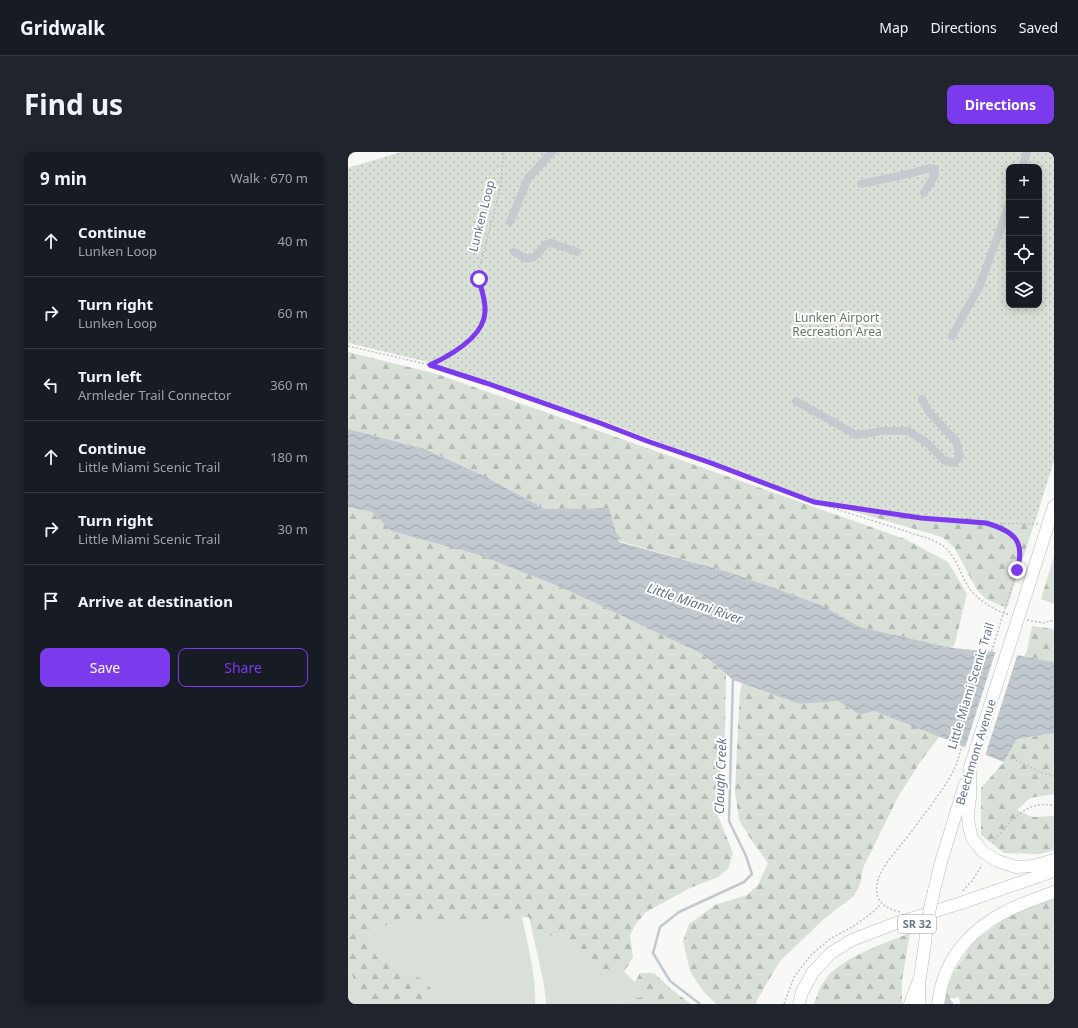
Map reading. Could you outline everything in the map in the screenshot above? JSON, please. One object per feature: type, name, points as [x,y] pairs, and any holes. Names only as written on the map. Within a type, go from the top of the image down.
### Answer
[{"type":"highway","name":"Beechmont Avenue","points":[[920,977],[928,917],[941,862],[1054,506]]},
{"type":"highway","name":"SR 32","points":[[970,767],[969,826],[972,838],[983,852],[998,861],[1016,867],[1032,866],[1054,860]]},
{"type":"highway","points":[[799,1004],[802,992],[813,972],[831,953],[852,940],[1054,871]]},
{"type":"highway","name":"SR 32","points":[[806,1004],[807,998],[817,978],[836,958],[862,943],[877,936],[962,910],[1054,879]]},
{"type":"highway","points":[[938,1004],[945,976],[959,948],[969,937],[990,920],[1004,912],[1054,892]]},
{"type":"highway","name":"SR 32","points":[[910,1004],[920,977]]},
{"type":"main road","name":"Beechmont Avenue","points":[[920,977],[920,1004]]},
{"type":"lane","points":[[510,222],[528,178],[552,152]]},
{"type":"lane","points":[[1023,164],[1027,152]]},
{"type":"lane","points":[[861,184],[930,168],[935,169],[935,175],[924,192]]},
{"type":"lane","points":[[952,336],[980,286],[1006,213]]},
{"type":"lane","points":[[514,252],[526,258],[534,257],[546,244],[552,243],[577,252]]},
{"type":"lane","points":[[796,401],[856,435],[882,431],[908,431],[927,443],[945,461],[954,462],[960,456],[956,441],[929,412],[922,399]]},
{"type":"lane","points":[[940,992],[949,1004]]},
{"type":"path","name":"Lunken Loop","points":[[430,365],[448,357],[472,338],[483,321],[485,304],[479,279],[480,266],[500,189],[504,152]]},
{"type":"path","points":[[348,346],[430,365],[486,383],[711,463],[814,502],[930,539],[943,546],[952,555],[968,587],[976,596],[988,605],[1014,616]]},
{"type":"path","name":"Little Miami Scenic Trail","points":[[814,502],[921,518],[986,523],[1006,530],[1017,542],[1020,552],[1020,560],[953,773],[939,795],[886,865],[878,879],[876,886],[877,894],[882,904],[887,908],[900,912]]},
{"type":"path","points":[[986,523],[1049,524]]},
{"type":"path","points":[[1021,618],[1028,621],[1044,623],[1054,620]]},
{"type":"path","points":[[1016,760],[1040,772],[1054,776]]},
{"type":"path","points":[[993,843],[1002,830],[1025,810],[1038,805],[1054,805]]},
{"type":"path","points":[[961,893],[967,888],[982,865]]},
{"type":"green space","name":"Lunken Airport Recreation Area","points":[[401,152],[1054,152],[1054,461],[1035,521],[921,516],[811,499],[601,420],[428,362],[348,343],[348,168]]},
{"type":"green space","points":[[472,338],[1042,499],[1007,608],[986,599],[977,590],[954,547],[942,537],[811,499],[601,420],[443,367]]},
{"type":"green space","points":[[348,352],[437,374],[905,539],[948,562],[967,594],[955,643],[952,648],[860,627],[821,606],[729,572],[619,541],[609,508],[547,509],[480,474],[425,449],[348,429]]},
{"type":"green space","points":[[348,507],[372,512],[391,531],[479,555],[563,588],[702,654],[726,675],[725,732],[715,808],[733,853],[728,869],[718,877],[690,888],[646,912],[635,925],[630,935],[633,957],[624,972],[603,972],[578,958],[562,933],[534,939],[529,917],[378,926],[368,936],[377,957],[420,978],[435,992],[428,1004],[368,1004],[348,968]]},
{"type":"green space","points":[[1054,556],[1054,604],[1041,599]]},
{"type":"green space","points":[[1032,626],[1054,629],[1054,662],[1024,656],[1027,651]]},
{"type":"green space","points":[[742,683],[800,704],[838,701],[860,715],[874,711],[940,736],[923,758],[899,795],[863,868],[860,884],[854,896],[825,918],[780,961],[756,1004],[716,1004],[702,990],[690,971],[683,941],[689,924],[715,905],[747,895],[758,885],[768,863],[739,820],[735,792],[740,693]]},
{"type":"green space","points":[[1054,733],[1054,794],[1030,798],[1017,810],[1032,817],[1054,816],[1054,850],[1040,854],[1004,853],[981,835],[981,788],[1004,762],[1017,739]]},
{"type":"green space","points":[[1054,897],[1054,1004],[960,1004],[959,997],[943,1000],[953,974],[972,943],[1008,916]]},
{"type":"green space","points":[[522,917],[535,983],[535,1004],[428,1004],[434,992],[420,978],[377,957],[368,936],[378,926]]},
{"type":"green space","points":[[562,933],[569,944],[623,971],[635,982],[646,996],[612,1004],[546,1004],[544,985],[534,939]]},
{"type":"green space","points":[[910,933],[902,980],[902,1004],[814,1004],[823,982],[845,962],[866,951]]},
{"type":"green space","points":[[348,968],[368,1004],[348,1004]]},
{"type":"green space","points":[[640,973],[654,973],[671,989],[691,1004],[612,1004],[646,996],[635,982]]},
{"type":"water","name":"Little Miami River","points":[[348,429],[425,449],[480,474],[546,509],[609,508],[619,542],[729,572],[821,605],[860,627],[952,648],[1007,653],[1054,662],[1054,733],[1017,739],[1004,762],[874,711],[860,715],[838,701],[800,704],[733,680],[702,654],[563,588],[479,555],[391,531],[372,512],[348,507]]},
{"type":"pier","points":[[996,650],[1018,653],[985,756],[965,748]]},
{"type":"waterway","name":"Clough Creek","points":[[700,1004],[670,981],[653,953],[660,927],[679,912],[744,882],[752,874],[746,856],[729,821],[733,678]]},
{"type":"route","points":[[479,279],[485,304],[483,321],[472,338],[448,357],[430,365],[600,423],[814,502],[921,518],[986,523],[1006,530],[1017,542],[1020,552],[1020,560],[1017,570]]}]
